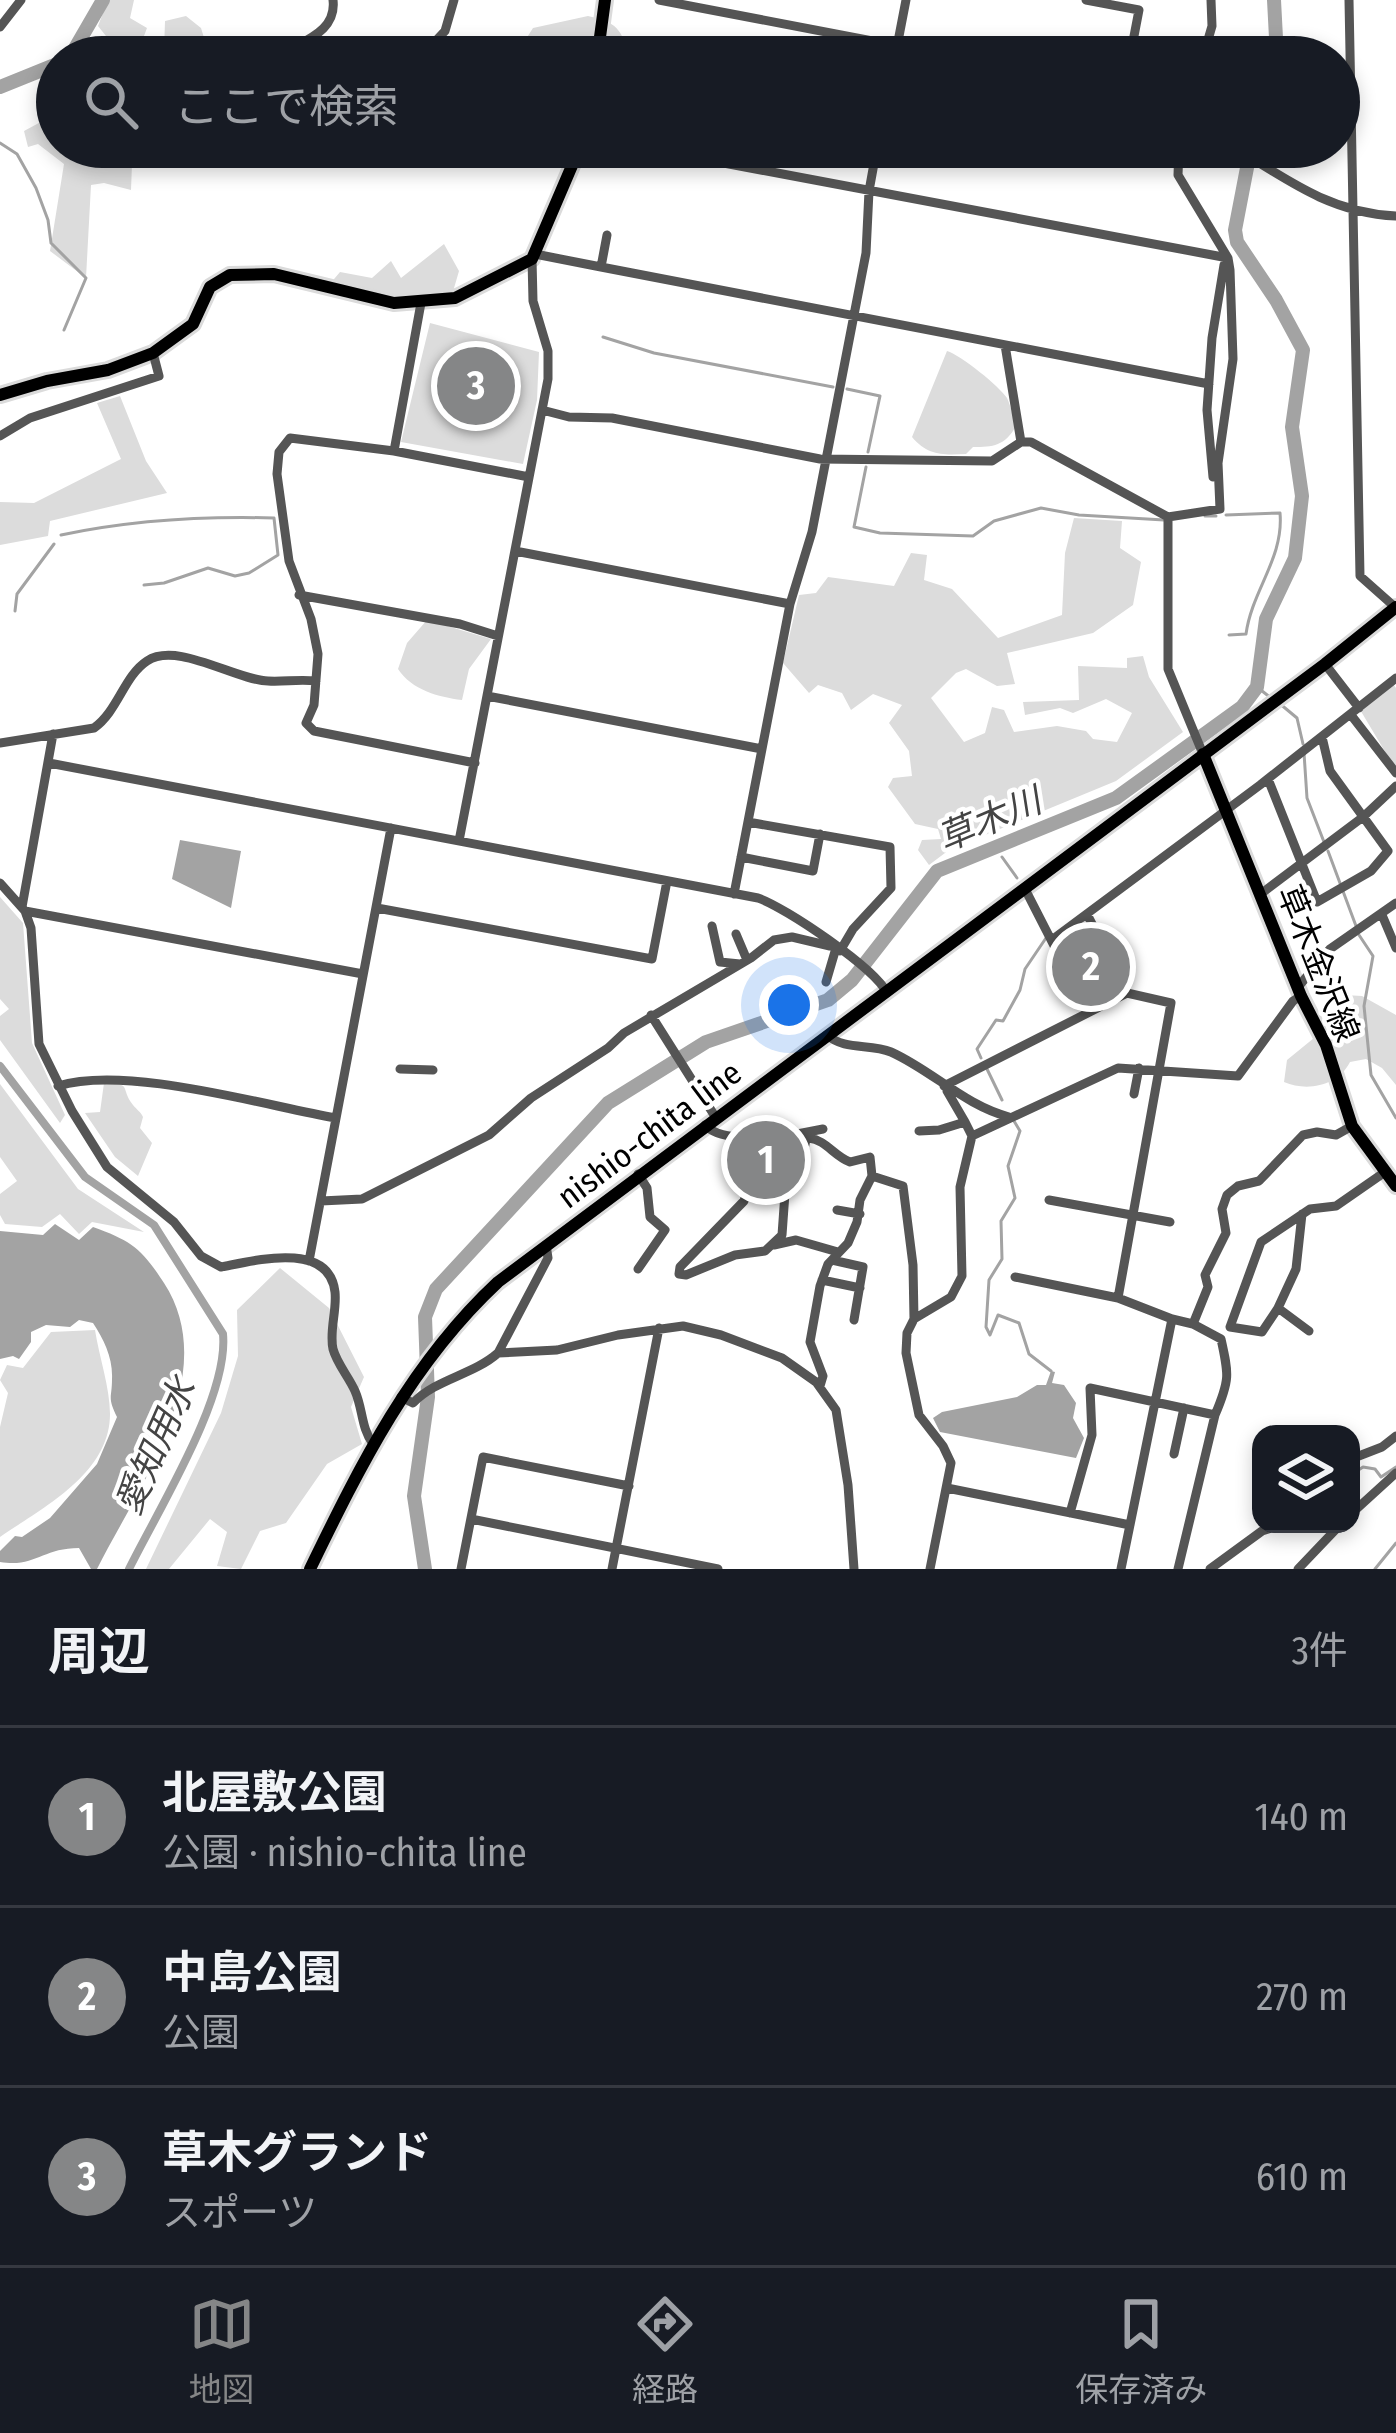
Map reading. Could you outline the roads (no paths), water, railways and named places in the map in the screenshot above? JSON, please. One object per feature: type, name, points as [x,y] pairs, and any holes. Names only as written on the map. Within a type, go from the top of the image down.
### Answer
[{"type":"main road","points":[[600,36],[605,0]]},
{"type":"main road","points":[[0,394],[108,370],[153,353],[193,324],[210,287],[230,275],[274,274],[358,296],[421,303],[455,298],[533,256],[571,168]]},
{"type":"main road","name":"nishio-chita line","points":[[310,1569],[400,1396],[476,1303],[638,1174],[1025,890],[1199,744],[1277,700],[1394,606]]},
{"type":"main road","name":"草木金沢線","points":[[1199,744],[1325,1045],[1352,1126],[1396,1186]]},
{"type":"street","points":[[0,27],[21,0]]},
{"type":"street","points":[[312,36],[327,27],[334,15],[333,0]]},
{"type":"street","points":[[440,36],[454,0]]},
{"type":"street","points":[[659,0],[826,36]]},
{"type":"street","points":[[899,36],[906,0]]},
{"type":"street","points":[[1086,0],[1139,10],[1134,36]]},
{"type":"street","points":[[1209,36],[1211,0]]},
{"type":"street","points":[[1349,0],[1350,36]]},
{"type":"street","points":[[749,168],[1228,258]]},
{"type":"street","points":[[734,894],[790,604],[812,532],[866,253],[874,168]]},
{"type":"street","points":[[1178,168],[1178,175],[1228,258],[1233,359],[1217,499]]},
{"type":"street","points":[[1267,168],[1318,200],[1353,212],[1396,216]]},
{"type":"street","points":[[1352,168],[1360,576],[1394,606]]},
{"type":"street","points":[[602,267],[607,235]]},
{"type":"street","points":[[459,841],[542,410],[548,351],[533,301],[533,256],[1209,383]]},
{"type":"street","points":[[542,410],[569,417],[612,418],[826,459],[992,461],[1021,442],[1037,443],[1168,518],[1220,508],[1207,410],[1219,290],[1228,258]]},
{"type":"street","points":[[394,451],[421,303]]},
{"type":"street","points":[[1005,345],[1021,442]]},
{"type":"street","points":[[0,436],[30,418],[159,376],[153,353]]},
{"type":"street","points":[[475,763],[314,731],[306,723],[314,705],[317,644],[289,561],[277,474],[279,452],[290,439],[394,451],[529,477]]},
{"type":"street","points":[[1168,518],[1168,669],[1199,744]]},
{"type":"street","points":[[514,551],[790,604]]},
{"type":"street","points":[[299,595],[460,624],[498,637]]},
{"type":"street","points":[[0,743],[100,724],[141,666],[156,657],[200,662],[261,681],[316,681]]},
{"type":"street","points":[[1325,664],[1396,772]]},
{"type":"street","points":[[1053,939],[1396,678]]},
{"type":"street","points":[[487,696],[762,749]]},
{"type":"street","points":[[24,909],[53,734]]},
{"type":"street","points":[[1268,779],[1316,902],[1371,871],[1388,851],[1330,770],[1322,737]]},
{"type":"street","points":[[50,763],[772,903],[871,973],[886,993]]},
{"type":"street","points":[[1262,893],[1363,818],[1396,786]]},
{"type":"street","points":[[748,822],[890,847],[891,888],[837,948],[826,982]]},
{"type":"street","points":[[309,1261],[391,827]]},
{"type":"street","points":[[741,857],[813,871],[820,834]]},
{"type":"street","points":[[377,908],[652,959],[667,881]]},
{"type":"street","points":[[0,883],[24,909],[33,939],[39,1044],[58,1086],[107,1167],[174,1222],[211,1264],[221,1267],[286,1258],[309,1261],[332,1281],[333,1348],[357,1394],[363,1426],[373,1444]]},
{"type":"street","points":[[1025,890],[1088,1012]]},
{"type":"street","points":[[972,1136],[1107,1072],[1139,1068],[1238,1076],[1330,949],[1396,903]]},
{"type":"street","points":[[24,909],[363,974]]},
{"type":"street","points":[[1088,914],[1127,993]]},
{"type":"street","points":[[1382,916],[1396,948]]},
{"type":"street","points":[[712,926],[720,962],[743,962]]},
{"type":"street","points":[[736,934],[743,962]]},
{"type":"street","points":[[321,1201],[362,1199],[489,1136],[531,1098],[562,1081],[651,1015],[781,937],[837,948]]},
{"type":"street","points":[[946,1087],[1127,993],[1171,1003],[1118,1298]]},
{"type":"street","points":[[651,1015],[683,1066],[714,1134],[806,1138],[823,1142],[850,1162],[870,1157],[872,1176],[860,1200],[860,1214],[848,1243],[822,1280],[810,1342],[824,1376],[820,1386]]},
{"type":"street","points":[[827,1035],[844,1045],[895,1054],[982,1108],[1009,1117]]},
{"type":"street","points":[[1134,1094],[1139,1068]]},
{"type":"street","points":[[400,1069],[433,1070]]},
{"type":"street","points":[[58,1086],[80,1080],[138,1080],[336,1118]]},
{"type":"street","points":[[914,1319],[951,1297],[964,1268],[960,1186],[972,1136],[946,1087]]},
{"type":"street","points":[[919,1131],[965,1122]]},
{"type":"street","points":[[1193,1324],[1208,1287],[1205,1275],[1226,1232],[1222,1209],[1227,1195],[1238,1186],[1259,1181],[1303,1135],[1336,1135],[1352,1126]]},
{"type":"street","points":[[782,1140],[823,1129]]},
{"type":"street","points":[[801,1166],[806,1138]]},
{"type":"street","points":[[751,1171],[779,1176],[784,1193],[782,1235],[765,1251],[735,1255],[679,1274],[744,1201],[751,1171],[763,1139]]},
{"type":"street","points":[[1302,1214],[1296,1269],[1278,1308],[1262,1332],[1229,1328],[1261,1242],[1302,1214],[1310,1209],[1336,1206],[1385,1172]]},
{"type":"street","points":[[638,1174],[647,1189],[650,1216],[665,1230],[638,1269]]},
{"type":"street","points":[[872,1176],[903,1186],[914,1319],[907,1333],[906,1353],[915,1403],[926,1428],[949,1455],[930,1569]]},
{"type":"street","points":[[1049,1201],[1169,1222]]},
{"type":"street","points":[[838,1210],[860,1214]]},
{"type":"street","points":[[772,1244],[796,1240],[863,1268],[854,1319]]},
{"type":"street","points":[[400,1396],[413,1402],[487,1364],[548,1258],[546,1245]]},
{"type":"street","points":[[1015,1277],[1118,1298],[1221,1339],[1228,1390],[1215,1415],[1178,1569]]},
{"type":"street","points":[[822,1280],[860,1288]]},
{"type":"street","points":[[1278,1308],[1310,1331]]},
{"type":"street","points":[[1120,1569],[1172,1319]]},
{"type":"street","points":[[497,1353],[556,1350],[682,1326],[721,1334],[782,1358],[820,1386],[841,1424],[854,1569]]},
{"type":"street","points":[[611,1569],[659,1328]]},
{"type":"street","points":[[1070,1513],[1092,1435],[1090,1388],[1215,1415]]},
{"type":"street","points":[[1174,1454],[1184,1408]]},
{"type":"street","points":[[1360,1456],[1396,1436]]},
{"type":"street","points":[[461,1569],[483,1457],[629,1486]]},
{"type":"street","points":[[1360,1506],[1396,1473]]},
{"type":"street","points":[[947,1488],[1130,1525]]},
{"type":"street","points":[[471,1519],[718,1569]]},
{"type":"street","points":[[1210,1569],[1259,1533]]},
{"type":"street","points":[[1298,1569],[1332,1533]]},
{"type":"water","points":[[180,840],[241,851],[231,908],[172,879]]},
{"type":"water","points":[[55,1224],[79,1240],[93,1227],[127,1242],[164,1283],[180,1318],[184,1355],[180,1392],[168,1429],[97,1569],[91,1569],[79,1548],[22,1562],[0,1562],[0,1551],[15,1536],[22,1537],[50,1518],[97,1464],[117,1417],[111,1401],[109,1357],[93,1323],[46,1325],[31,1332],[31,1342],[19,1359],[0,1359],[0,1231],[43,1235]]},
{"type":"water","points":[[1051,1371],[1055,1372],[1052,1383],[1064,1385],[1076,1403],[1073,1418],[1084,1438],[1076,1458],[940,1432],[933,1418],[942,1412],[1017,1397],[1046,1385]]},
{"type":"waterway","points":[[82,36],[103,0]]},
{"type":"waterway","name":"草木川","points":[[1274,0],[1276,36]]},
{"type":"waterway","points":[[0,87],[36,72]]},
{"type":"waterway","points":[[0,143],[17,154],[36,188],[51,243],[86,278],[64,330]]},
{"type":"waterway","name":"草木川","points":[[425,1569],[414,1496],[428,1397],[425,1317],[436,1289],[608,1103],[706,1042],[828,1000],[852,980],[937,871],[1116,798],[1242,707],[1257,687],[1266,619],[1295,558],[1302,496],[1292,427],[1303,350],[1237,242],[1247,168]]},
{"type":"waterway","points":[[603,337],[654,353],[833,387]]},
{"type":"waterway","points":[[847,389],[880,396],[868,452]]},
{"type":"waterway","points":[[866,467],[854,527],[880,533],[973,536],[994,521],[1041,508],[1164,520]]},
{"type":"waterway","points":[[1226,515],[1280,513],[1277,545],[1246,634],[1229,635]]},
{"type":"waterway","points":[[1205,516],[1216,516]]},
{"type":"waterway","points":[[61,535],[167,520],[274,518],[278,555],[249,573],[235,576],[208,568],[144,585]]},
{"type":"waterway","points":[[15,611],[17,594],[54,544]]},
{"type":"waterway","points":[[1257,687],[1271,698]]},
{"type":"waterway","points":[[1279,703],[1297,718],[1303,744]]},
{"type":"waterway","points":[[1304,753],[1307,798],[1324,842]]},
{"type":"waterway","points":[[1328,851],[1356,926]]},
{"type":"waterway","points":[[1002,857],[1017,878]]},
{"type":"waterway","points":[[1359,935],[1373,956],[1364,1006],[1371,1075],[1396,1118]]},
{"type":"waterway","points":[[981,1058],[977,1049],[996,1020],[1003,1021],[1025,969],[1046,938]]},
{"type":"waterway","name":"愛知用水","points":[[0,1066],[85,1177],[154,1225],[223,1334],[222,1360],[204,1420],[129,1569]]},
{"type":"waterway","points":[[987,1069],[1002,1100]]},
{"type":"waterway","points":[[1014,1121],[1020,1131],[1008,1166],[1015,1198],[1001,1221],[1002,1259],[989,1280],[986,1327],[990,1335],[998,1315],[1019,1323],[1029,1354],[1051,1371]]},
{"type":"waterway","points":[[1360,1469],[1375,1469],[1381,1477],[1396,1467]]},
{"type":"waterway","points":[[1375,1569],[1396,1543]]},
{"type":"place","name":"草木グランド","points":[[476,386]]},
{"type":"place","name":"中島公園","points":[[1091,967]]},
{"type":"place","name":"北屋敷公園","points":[[766,1160]]}]
